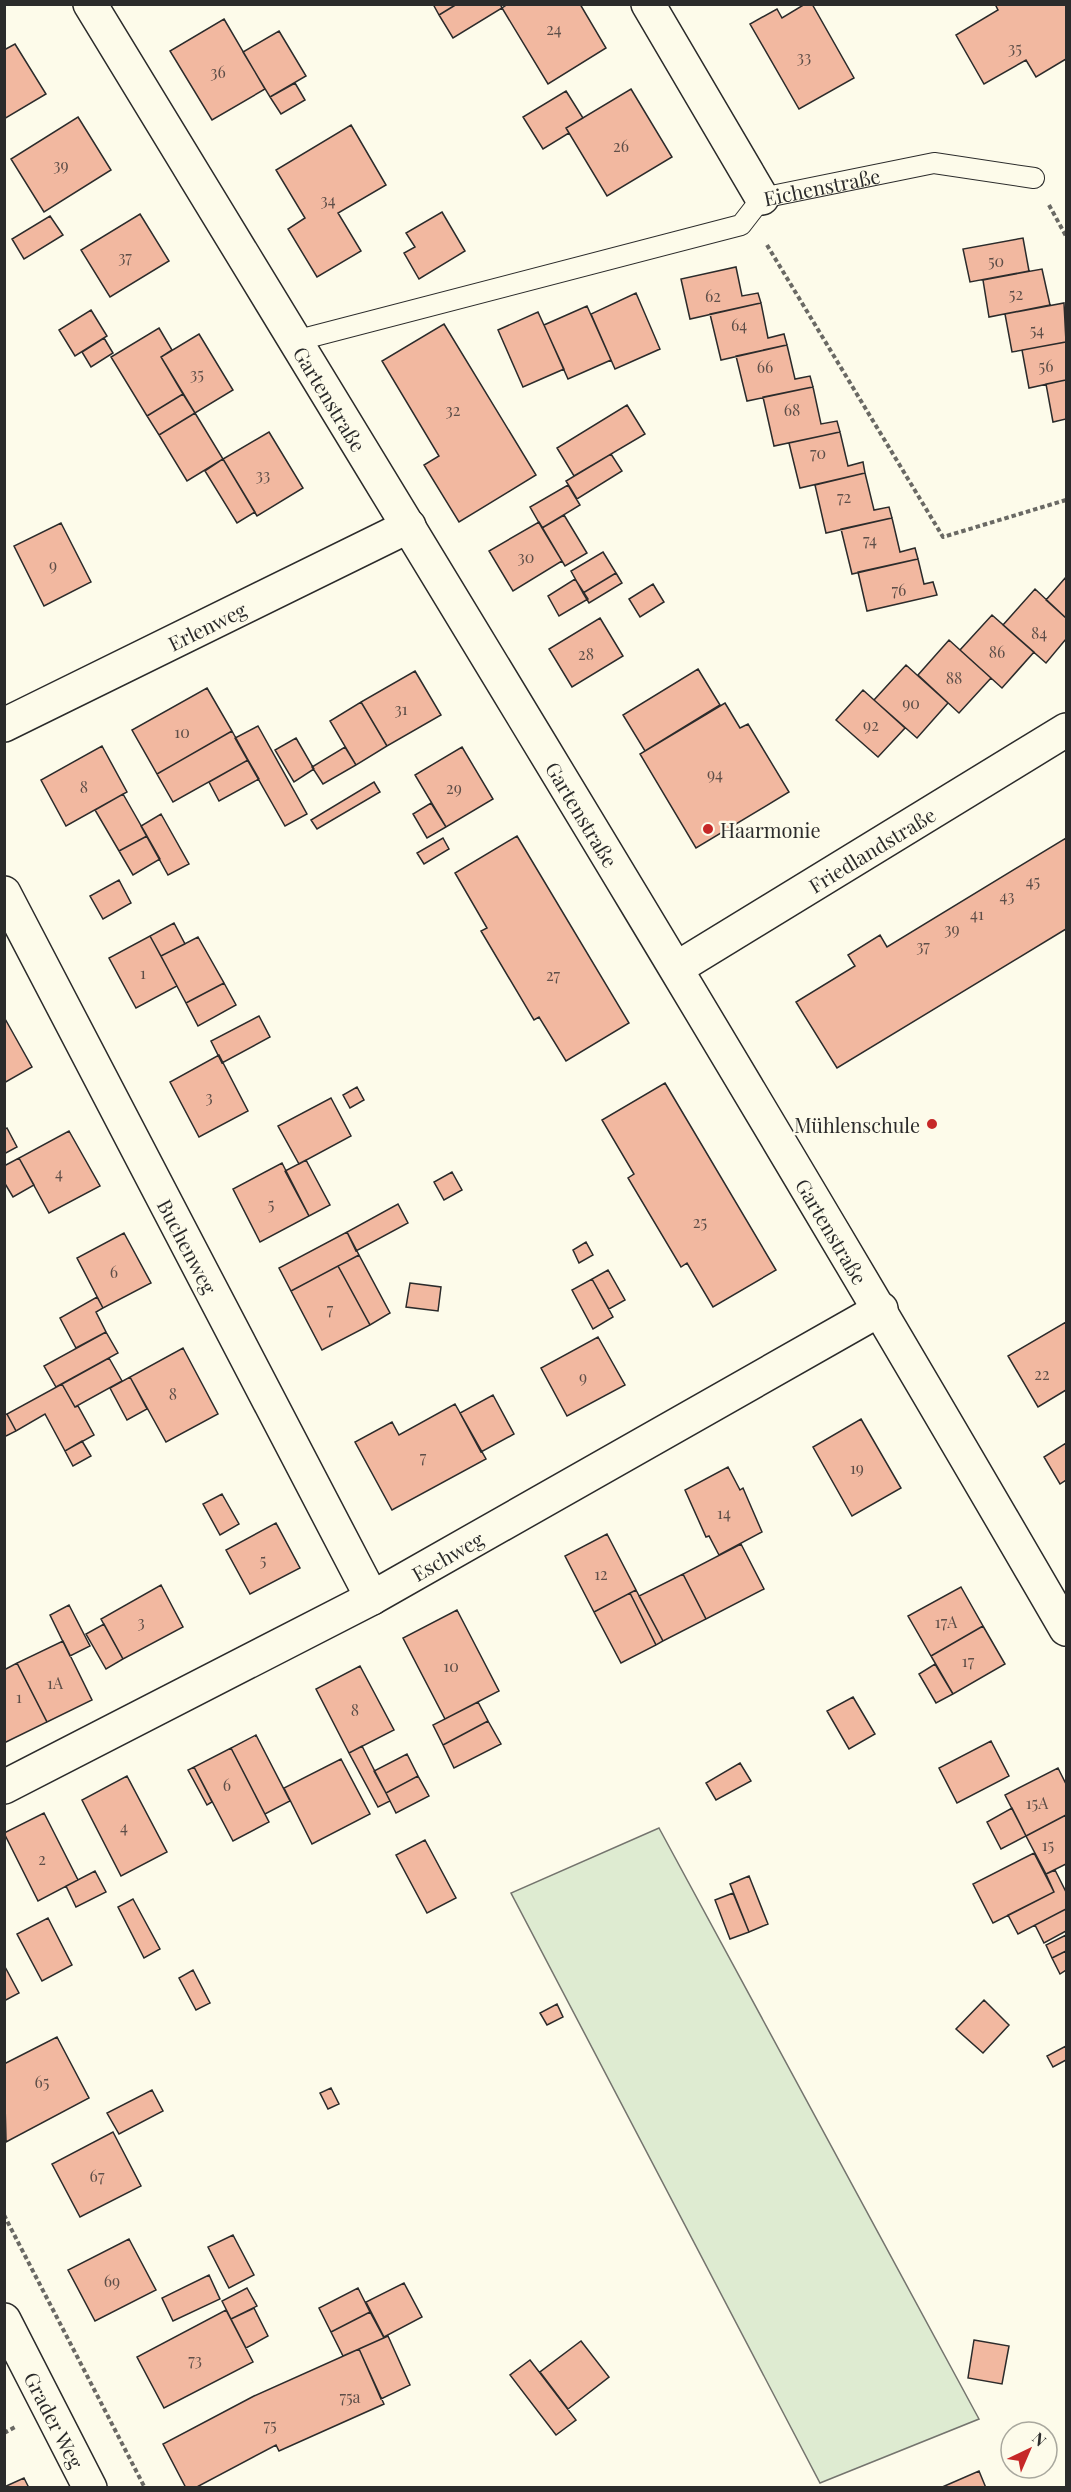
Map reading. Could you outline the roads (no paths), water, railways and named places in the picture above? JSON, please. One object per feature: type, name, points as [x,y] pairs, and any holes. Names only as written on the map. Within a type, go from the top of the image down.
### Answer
[{"type":"street","name":"Gartenstraße","points":[[90,4],[677,968],[881,1309],[1066,1629]]},
{"type":"street","name":"Eichenstraße","points":[[648,4],[762,198]]},
{"type":"street","name":"Erlenweg","points":[[4,725],[409,526]]},
{"type":"street","name":"Friedlandstraße","points":[[677,968],[1066,730]]},
{"type":"street","name":"Buchenweg","points":[[4,893],[372,1598]]},
{"type":"street","name":"Eschweg","points":[[4,1787],[372,1598],[881,1309]]},
{"type":"street","name":"Grader Weg","points":[[4,2320],[90,2487]]},
{"type":"lane","name":"Eichenstraße","points":[[762,198],[934,163],[1034,178]]},
{"type":"lane","points":[[295,341],[741,225],[762,198]]},
{"type":"place","name":"Haarmonie","points":[[708,829]]},
{"type":"place","name":"Mühlenschule","points":[[932,1124]]}]
